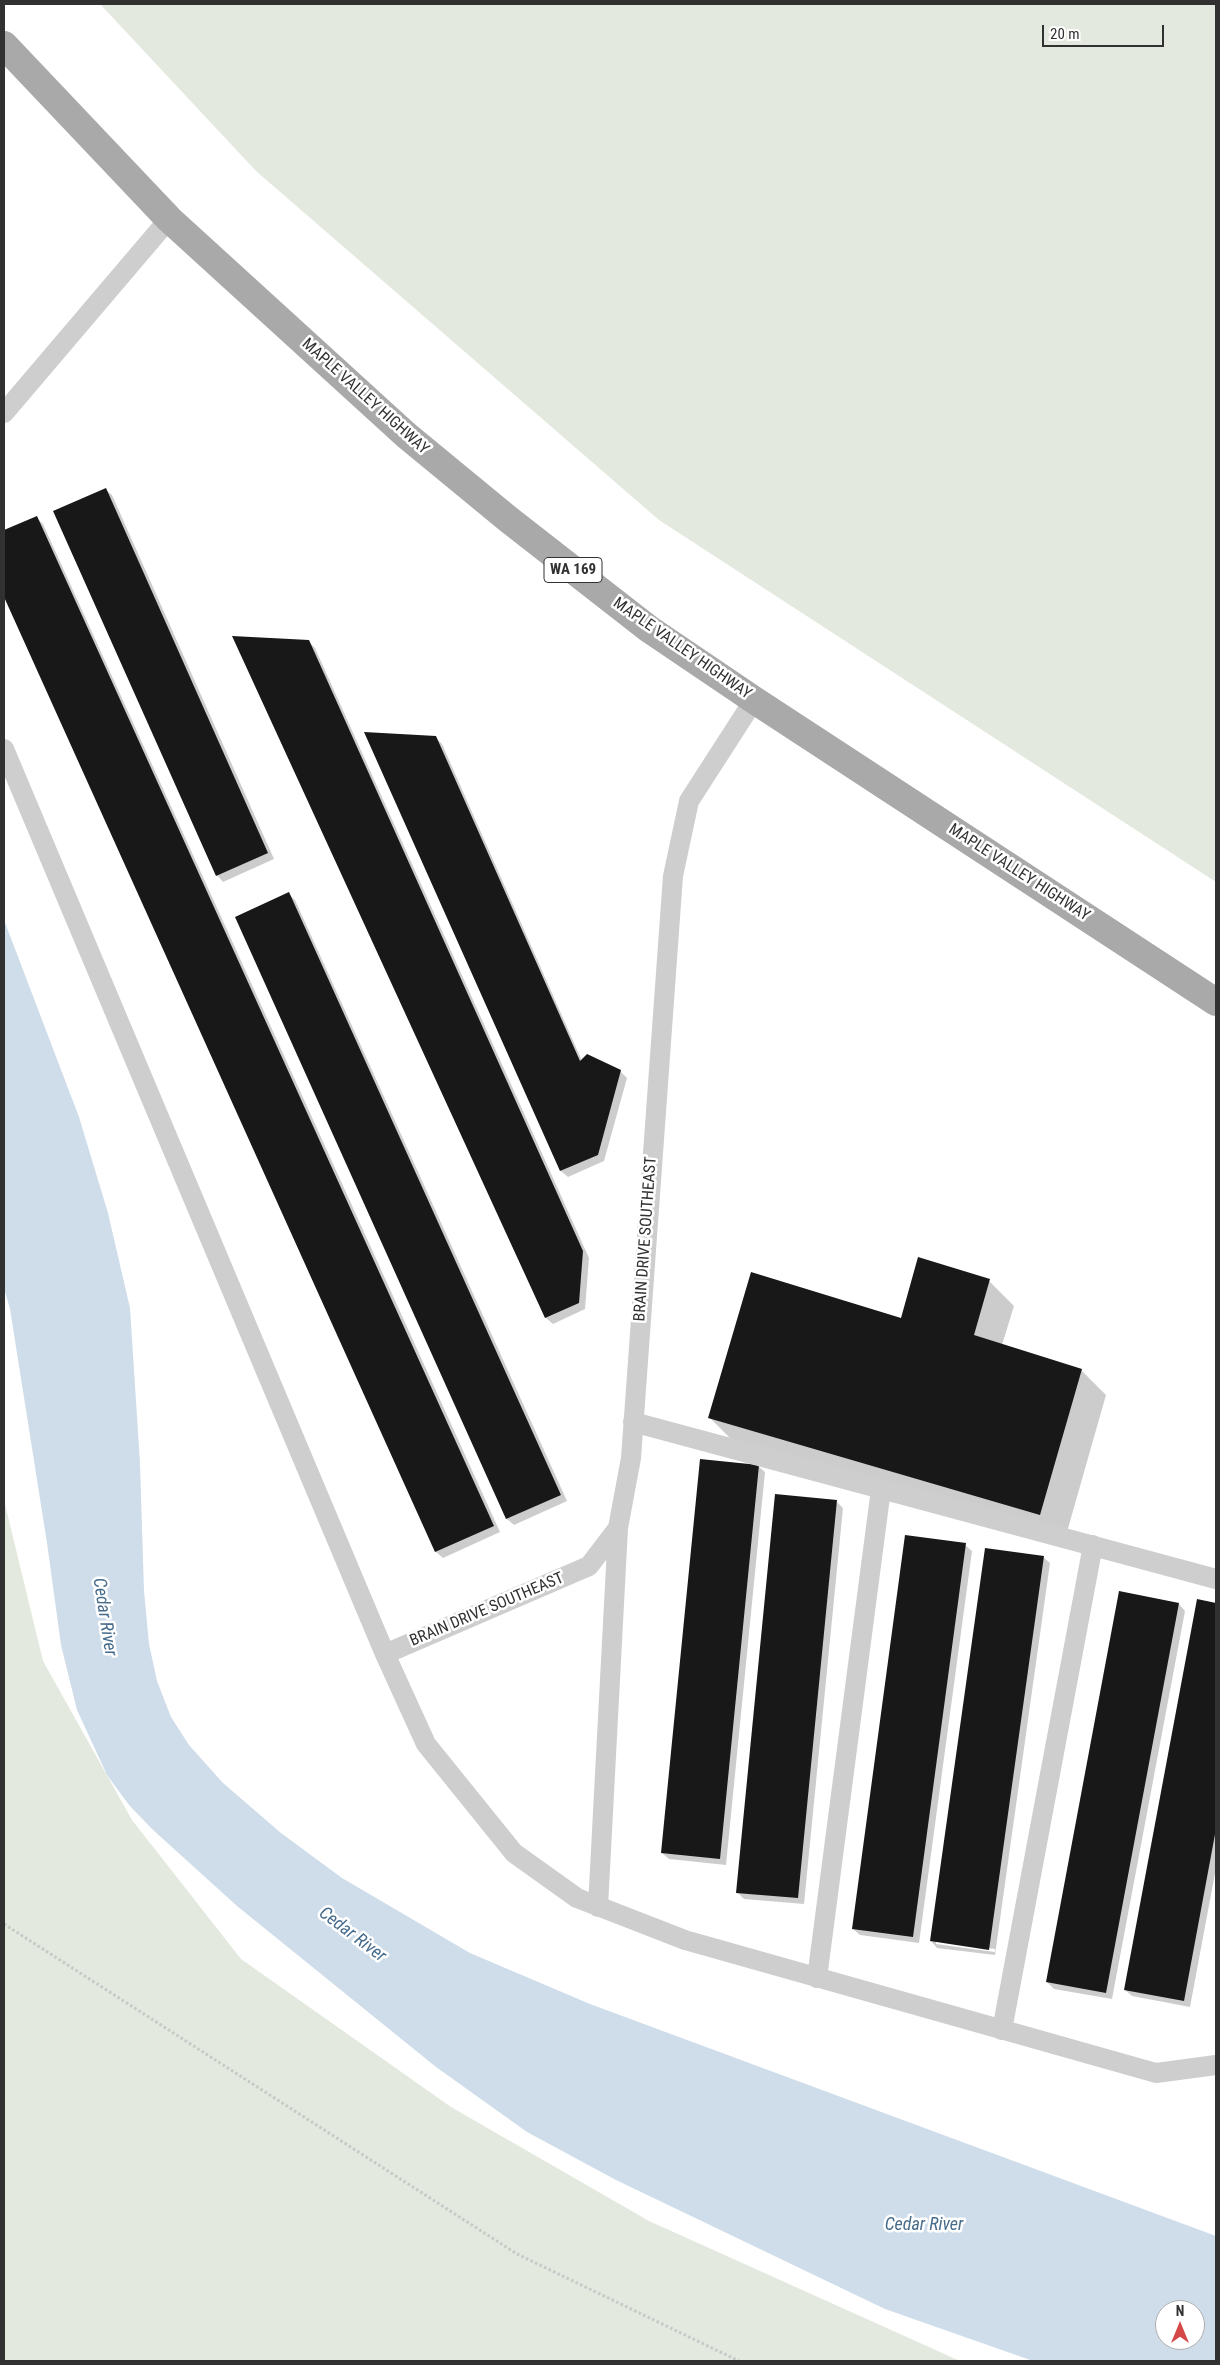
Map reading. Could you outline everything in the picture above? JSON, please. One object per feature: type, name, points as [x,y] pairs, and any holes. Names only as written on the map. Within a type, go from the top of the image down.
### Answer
[{"type":"main road","name":"MAPLE VALLEY HIGHWAY","points":[[4,45],[169,219],[406,435],[493,507],[650,629],[754,700],[1216,1002]]},
{"type":"lane","points":[[4,413],[169,219]]},
{"type":"lane","name":"BRAIN DRIVE SOUTHEAST","points":[[385,1654],[589,1566],[618,1528],[631,1458],[673,876],[689,801],[754,700]]},
{"type":"lane","points":[[4,749],[385,1654],[426,1744],[514,1852],[577,1898],[685,1940],[1156,2073],[1216,2065]]},
{"type":"lane","points":[[633,1422],[1216,1579]]},
{"type":"lane","points":[[817,1978],[881,1489]]},
{"type":"lane","points":[[598,1906],[618,1528]]},
{"type":"lane","points":[[1002,2030],[1093,1546]]},
{"type":"path","points":[[4,1924],[517,2254],[739,2361]]},
{"type":"shaded area","points":[[100,4],[1216,4],[1216,882],[659,520],[256,171]]},
{"type":"shaded area","points":[[4,1500],[43,1661],[132,1820],[241,1959],[451,2107],[649,2221],[960,2361],[4,2361]]},
{"type":"water","name":"Cedar River","points":[[4,920],[79,1117],[108,1213],[130,1308],[140,1463],[144,1591],[149,1644],[157,1681],[171,1717],[189,1745],[223,1783],[281,1833],[342,1878],[470,1953],[590,2004],[1216,2236],[1216,2361],[1033,2361],[885,2309],[616,2180],[527,2132],[436,2067],[237,1906],[152,1829],[129,1805],[107,1775],[77,1710],[61,1645],[10,1309],[4,1288]]},
{"type":"building","points":[[106,488],[268,853],[216,876],[53,511]]},
{"type":"building","points":[[37,516],[494,1526],[435,1552],[4,597],[4,530]]},
{"type":"building","points":[[232,636],[309,640],[583,1251],[579,1303],[545,1318]]},
{"type":"building","points":[[364,732],[436,736],[580,1061],[587,1054],[621,1070],[598,1155],[560,1171]]},
{"type":"building","points":[[289,892],[561,1495],[506,1519],[235,917]]},
{"type":"building","points":[[918,1257],[990,1279],[974,1335],[1082,1369],[1040,1515],[708,1418],[751,1272],[901,1318]]},
{"type":"building","points":[[700,1459],[759,1465],[720,1859],[661,1853]]},
{"type":"building","points":[[775,1494],[837,1500],[798,1898],[736,1893]]},
{"type":"building","points":[[905,1535],[966,1543],[913,1937],[852,1929]]},
{"type":"building","points":[[985,1548],[1044,1556],[989,1950],[930,1941]]},
{"type":"building","points":[[1119,1591],[1179,1603],[1106,1993],[1046,1982]]},
{"type":"building","points":[[1197,1599],[1216,1603],[1216,1829],[1184,2001],[1124,1990]]}]
